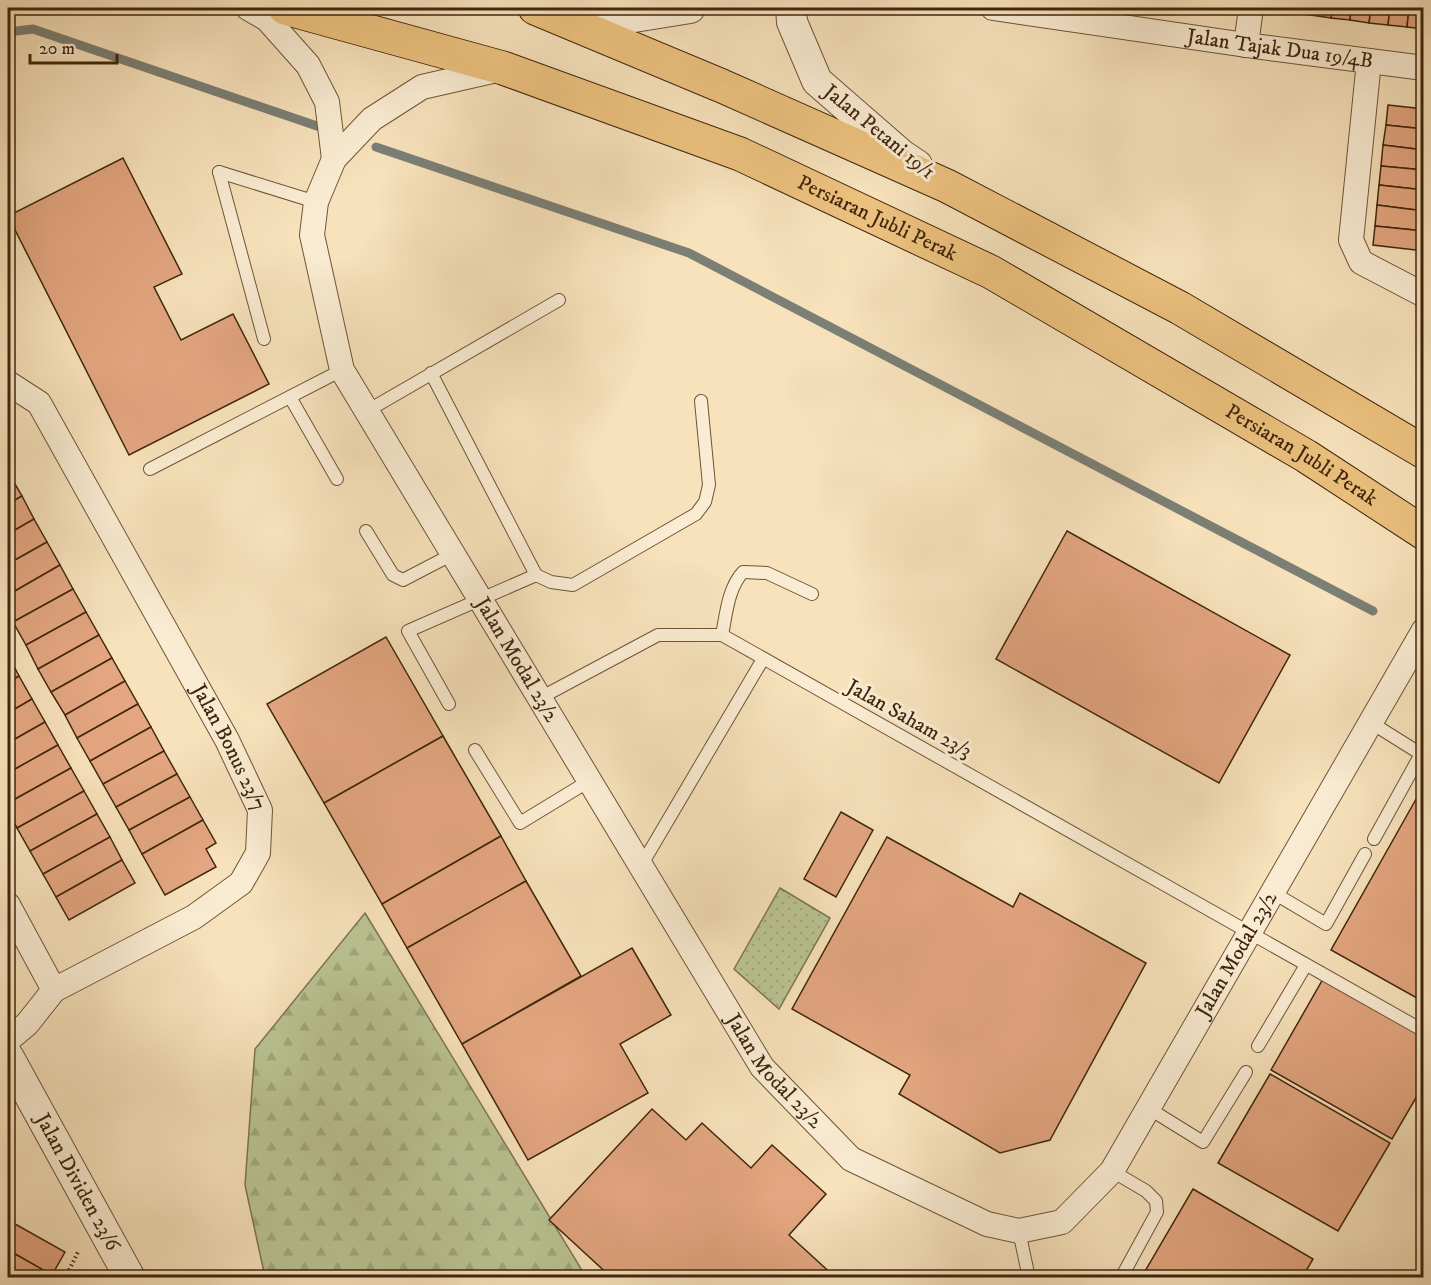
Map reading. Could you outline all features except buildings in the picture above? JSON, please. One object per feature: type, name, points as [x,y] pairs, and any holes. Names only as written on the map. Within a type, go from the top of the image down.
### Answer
[{"type":"main road","name":"Persiaran Jubli Perak","points":[[285,8],[503,68],[740,154],[991,272],[1306,456],[1424,533]]},
{"type":"main road","points":[[535,8],[722,86],[947,186],[1180,308],[1424,452]]},
{"type":"street","name":"Jalan Modal 23/2","points":[[248,8],[267,19],[308,65],[327,102],[334,159]]},
{"type":"street","points":[[547,8],[628,18],[690,8]]},
{"type":"street","name":"Jalan Petani 19/1","points":[[791,8],[792,22],[817,81],[902,155],[947,186]]},
{"type":"street","name":"Jalan Tajak Dua 19/4B","points":[[993,8],[1424,69]]},
{"type":"street","points":[[1246,45],[1251,8]]},
{"type":"street","points":[[1369,61],[1351,240],[1361,262],[1424,295]]},
{"type":"street","name":"Jalan Modal 23/2","points":[[503,68],[422,87],[372,119],[334,159],[316,202],[312,234],[342,370],[762,1067],[851,1159],[987,1224],[1019,1231],[1062,1222],[1112,1171],[1424,630]]},
{"type":"street","name":"Jalan Bonus 23/7","points":[[8,383],[39,403],[227,740],[260,810],[258,853],[241,883],[194,917],[54,990],[27,1024],[8,1040]]},
{"type":"street","points":[[8,905],[54,990]]},
{"type":"street","name":"Jalan Dividen 23/6","points":[[8,1056],[130,1278]]},
{"type":"lane","points":[[264,339],[219,172],[316,202]]},
{"type":"lane","points":[[367,411],[559,300]]},
{"type":"lane","points":[[150,469],[342,370]]},
{"type":"lane","points":[[431,374],[536,575],[551,582],[573,585],[696,514],[705,502],[709,485],[701,401]]},
{"type":"lane","points":[[290,397],[337,479]]},
{"type":"lane","points":[[366,531],[393,575],[403,580],[453,555]]},
{"type":"lane","points":[[540,698],[658,635],[722,635],[732,591],[743,572],[767,573],[812,594]]},
{"type":"lane","points":[[449,704],[408,631],[536,575]]},
{"type":"lane","name":"Jalan Saham 23/3","points":[[722,635],[1424,1031]]},
{"type":"lane","points":[[641,866],[763,659]]},
{"type":"lane","points":[[1371,722],[1421,754],[1374,839]]},
{"type":"lane","points":[[475,750],[520,823],[589,781]]},
{"type":"lane","points":[[1272,892],[1326,924],[1365,854]]},
{"type":"lane","points":[[1258,1046],[1306,965]]},
{"type":"lane","points":[[1148,1108],[1203,1142],[1246,1072]]},
{"type":"lane","points":[[1112,1171],[1146,1191],[1156,1201],[1157,1212],[1121,1278]]},
{"type":"lane","points":[[1019,1231],[1029,1278]]},
{"type":"path","points":[[65,1278],[79,1250]]},
{"type":"green space","points":[[780,888],[830,918],[779,1009],[734,969]]},
{"type":"green space","points":[[365,913],[586,1277],[265,1277],[245,1185],[255,1049]]},
{"type":"waterway","points":[[16,31],[33,29],[320,127]]},
{"type":"waterway","points":[[376,147],[689,253],[1373,611]]}]
